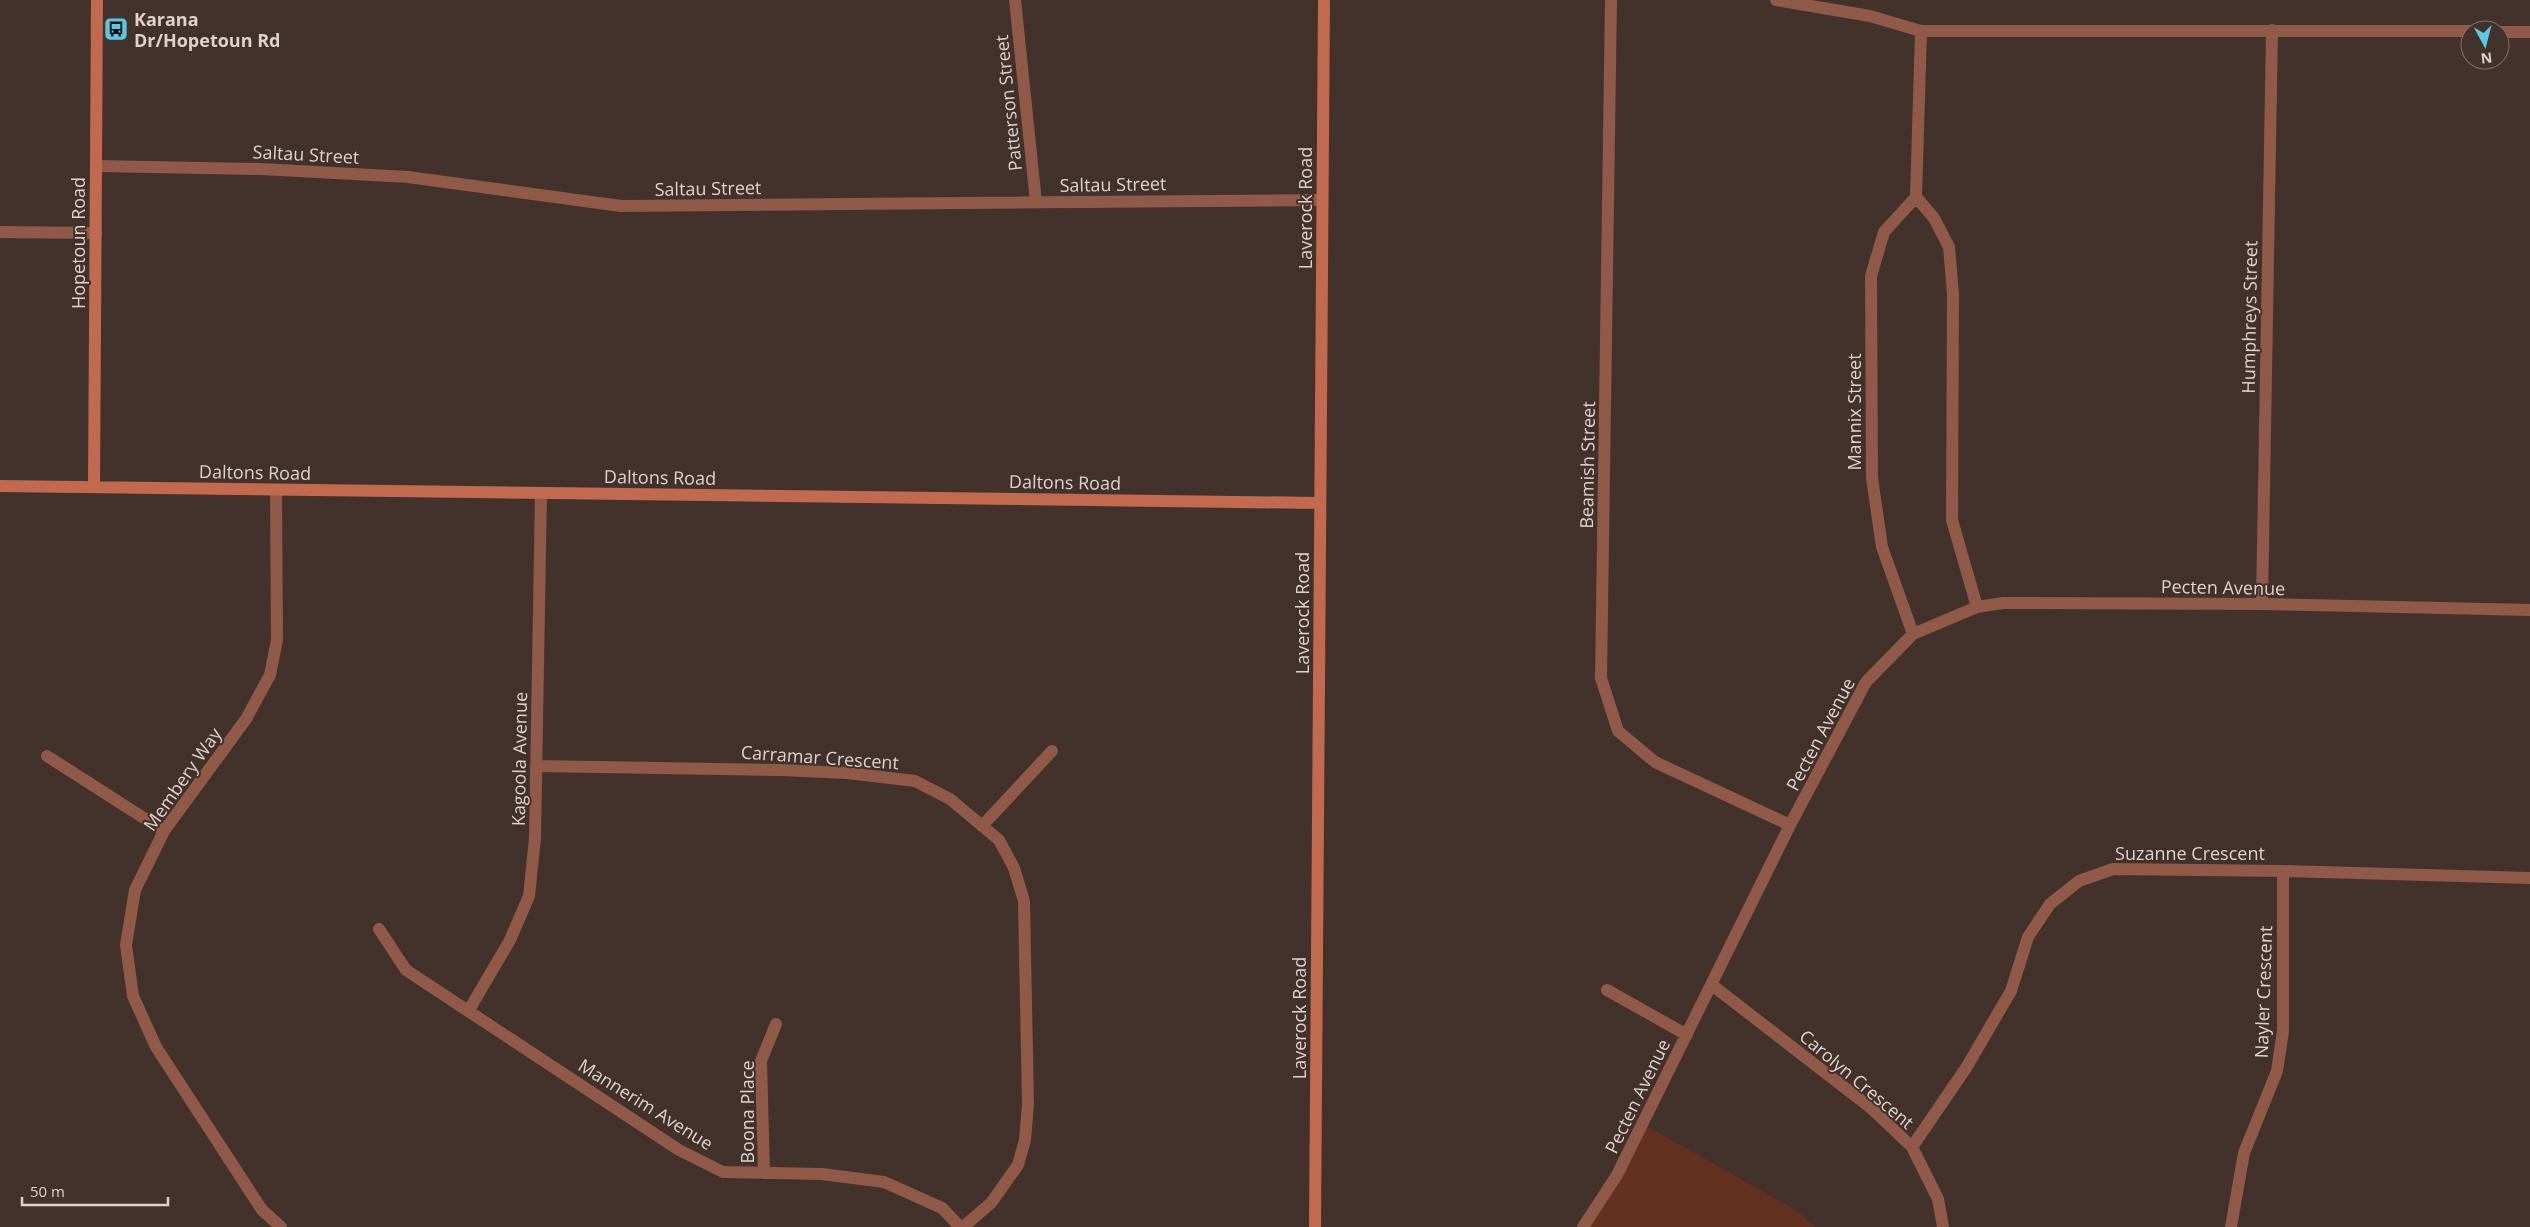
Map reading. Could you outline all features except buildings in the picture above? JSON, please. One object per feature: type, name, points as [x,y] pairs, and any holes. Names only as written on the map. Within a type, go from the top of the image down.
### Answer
[{"type":"street","name":"Hopetoun Road","points":[[94,487],[97,0]]},
{"type":"street","name":"Patterson Street","points":[[1016,0],[1036,202]]},
{"type":"street","name":"Laverock Road","points":[[1315,1227],[1324,0]]},
{"type":"street","name":"Beamish Street","points":[[1611,0],[1601,678],[1618,730],[1655,762],[1790,825]]},
{"type":"street","points":[[1776,0],[1870,16],[1921,31],[2460,31]]},
{"type":"street","name":"Humphreys Street","points":[[2262,604],[2272,30]]},
{"type":"street","points":[[1921,31],[1916,197],[1934,218],[1949,248],[1952,294],[1952,520],[1977,607]]},
{"type":"street","points":[[2510,32],[2530,32]]},
{"type":"street","name":"Saltau Street","points":[[96,166],[261,169],[408,177],[621,206],[1322,200]]},
{"type":"street","name":"Mannix Street","points":[[1913,634],[1882,547],[1872,478],[1870,276],[1884,232],[1916,197]]},
{"type":"street","points":[[0,232],[96,233]]},
{"type":"street","name":"Daltons Road","points":[[0,486],[1320,502]]},
{"type":"street","name":"Membery Way","points":[[276,490],[277,640],[270,674],[246,718],[164,831],[135,890],[129,915],[126,945],[133,996],[156,1047],[262,1210],[281,1227]]},
{"type":"street","name":"Kagoola Avenue","points":[[469,1010],[510,940],[529,896],[535,838],[542,493]]},
{"type":"street","name":"Pecten Avenue","points":[[1583,1227],[1617,1175],[1790,825],[1866,682],[1913,634],[1977,607],[2003,603],[2262,604],[2530,610]]},
{"type":"street","points":[[982,826],[1052,751]]},
{"type":"street","points":[[47,756],[164,831]]},
{"type":"street","name":"Carramar Crescent","points":[[536,766],[781,770],[847,773],[914,782],[950,799],[999,840],[1014,868],[1024,901],[1028,1104],[1025,1140],[1018,1165],[991,1202],[962,1227]]},
{"type":"street","name":"Suzanne Crescent","points":[[1912,1147],[1966,1068],[2011,991],[2028,937],[2050,904],[2079,881],[2113,868],[2283,870],[2530,878]]},
{"type":"street","name":"Nayler Crescent","points":[[2231,1227],[2244,1153],[2277,1071],[2283,1031],[2283,870]]},
{"type":"street","name":"Mannerim Avenue","points":[[379,929],[406,970],[679,1150],[723,1172],[822,1174],[884,1182],[942,1208],[962,1227]]},
{"type":"street","name":"Carolyn Crescent","points":[[1712,985],[1871,1108],[1912,1147],[1938,1199],[1944,1227]]},
{"type":"street","points":[[1607,990],[1687,1035]]},
{"type":"street","name":"Boona Place","points":[[764,1173],[761,1061],[776,1024]]},
{"type":"shaded area","points":[[1643,1124],[1794,1209],[1816,1227],[1584,1227]]},
{"type":"place","name":"Karana Dr/Hopetoun Rd","points":[[116,29]]}]
